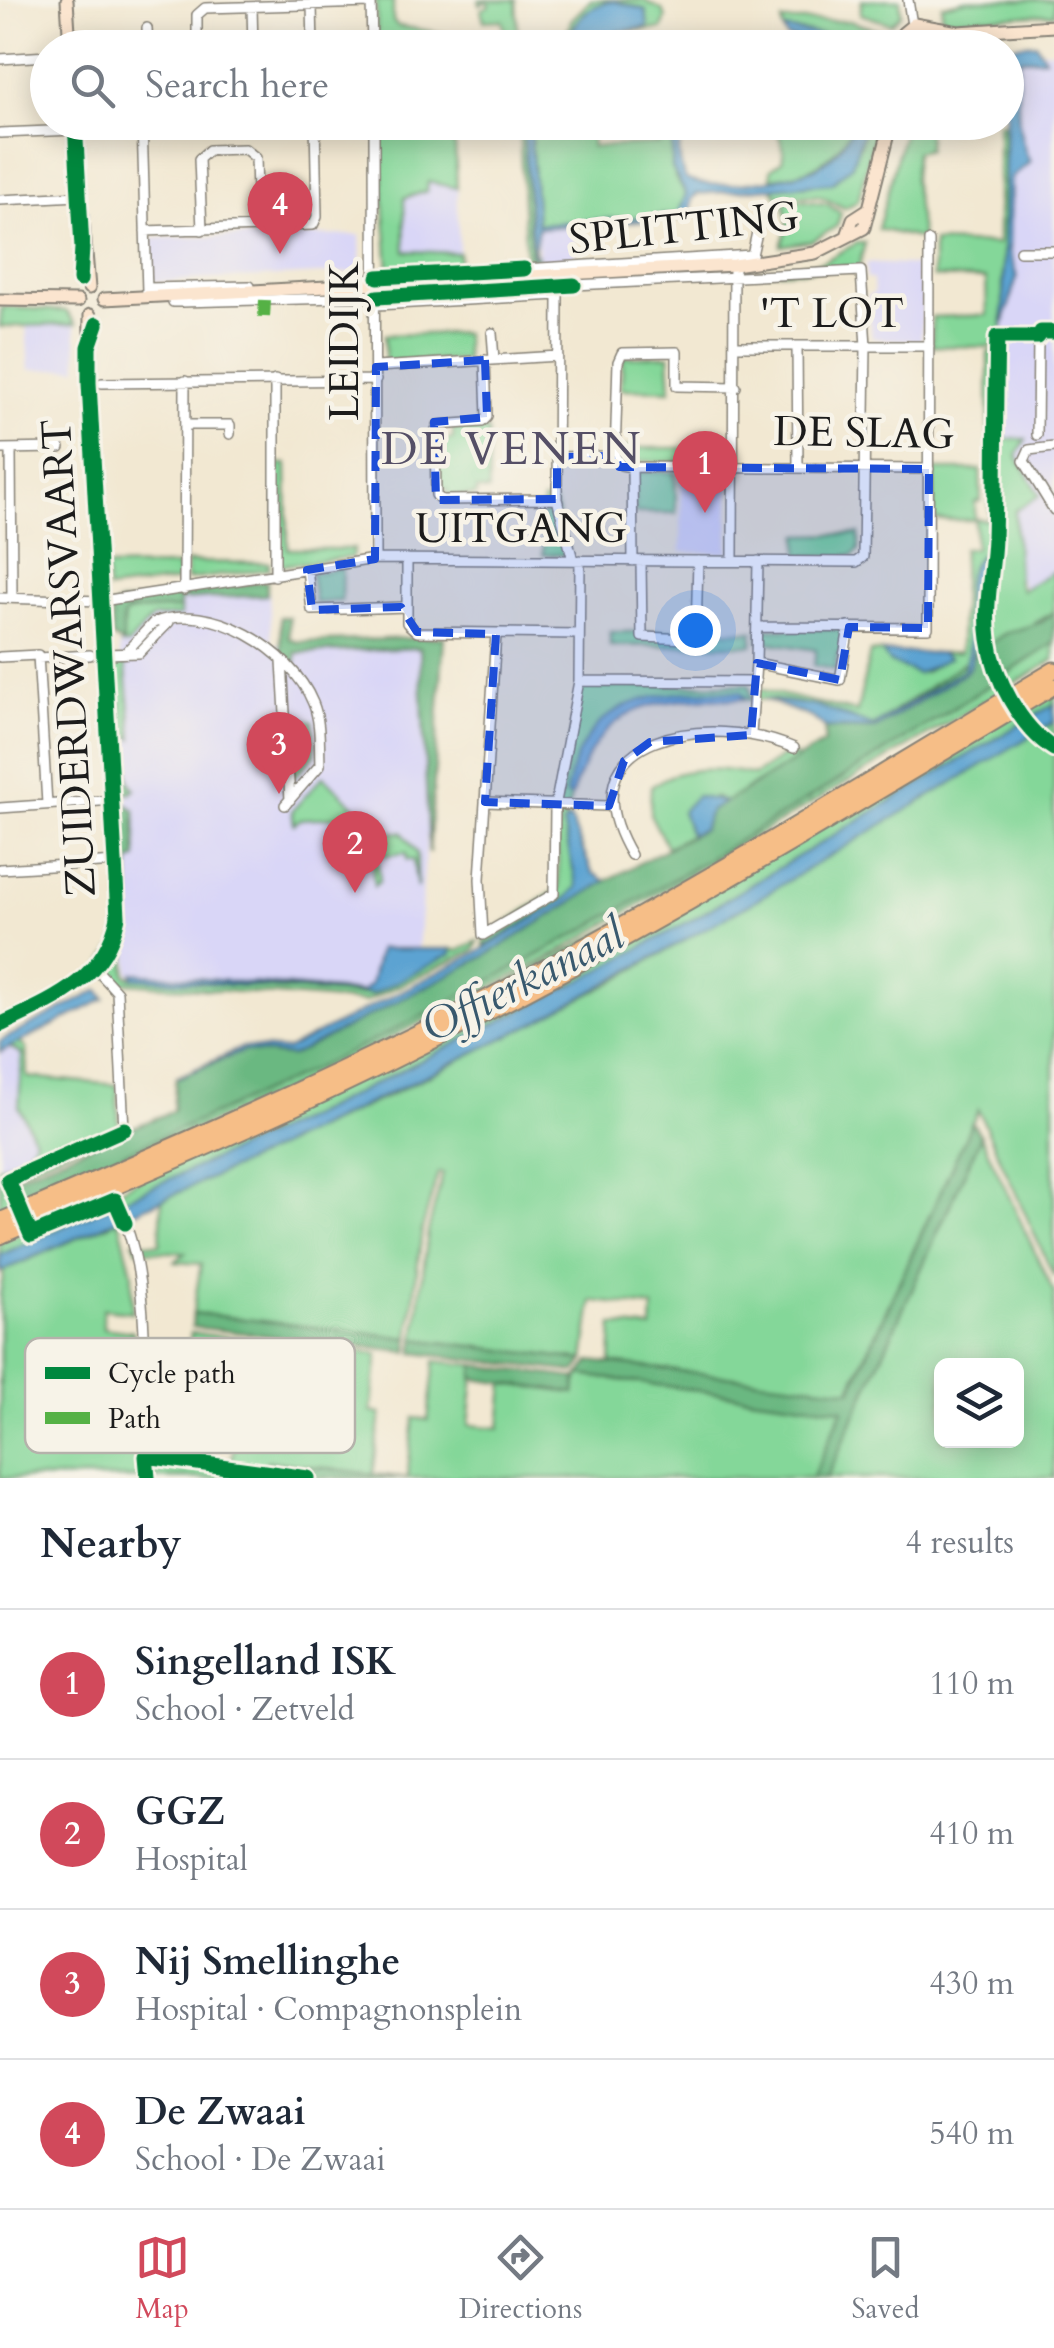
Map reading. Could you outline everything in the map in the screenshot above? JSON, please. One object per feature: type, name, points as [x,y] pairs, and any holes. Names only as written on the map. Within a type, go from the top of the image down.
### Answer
[{"type":"highway","points":[[0,1221],[214,1129],[506,988],[672,898],[1054,670]]},
{"type":"highway","points":[[0,1236],[351,1080],[540,985],[690,903],[1054,686]]},
{"type":"main road","points":[[68,0],[69,30]]},
{"type":"main road","points":[[906,30],[912,25],[917,30]]},
{"type":"main road","points":[[990,30],[1054,26]]},
{"type":"main road","points":[[76,140],[89,288],[78,301]]},
{"type":"main road","name":"SPLITTING","points":[[104,299],[147,292],[173,298],[377,292],[523,278],[573,280],[734,266],[815,253],[864,228],[886,140]]},
{"type":"main road","points":[[78,301],[81,310],[90,315],[102,309],[104,299],[99,291],[89,288]]},
{"type":"main road","points":[[0,300],[78,301]]},
{"type":"main road","name":"ZUIDERDWARSVAART","points":[[0,1025],[74,988],[95,968],[116,926],[117,862],[90,315]]},
{"type":"street","points":[[908,0],[912,25]]},
{"type":"street","points":[[196,30],[201,10],[371,2],[372,30]]},
{"type":"street","points":[[312,5],[313,30]]},
{"type":"street","points":[[252,7],[253,30]]},
{"type":"street","points":[[0,133],[30,130]]},
{"type":"street","points":[[142,140],[147,292]]},
{"type":"street","points":[[145,231],[309,226],[316,222],[315,140]]},
{"type":"street","name":"LEIDIJK","points":[[374,140],[375,559]]},
{"type":"street","points":[[202,230],[200,158],[209,150],[245,149],[256,158],[258,228]]},
{"type":"street","points":[[0,200],[79,196]]},
{"type":"street","name":"SPLITTING","points":[[734,266],[752,255],[762,214]]},
{"type":"street","points":[[757,627],[928,628],[930,241]]},
{"type":"street","points":[[1020,251],[1054,251]]},
{"type":"street","points":[[733,560],[734,266]]},
{"type":"street","name":"SPLITTING","points":[[523,278],[524,269],[734,266],[861,271],[866,346]]},
{"type":"street","name":"SPLITTING","points":[[147,292],[324,284],[377,292]]},
{"type":"street","points":[[377,292],[558,295],[557,499],[576,560],[579,682],[555,808],[552,896],[482,935],[480,878],[496,634]]},
{"type":"street","points":[[1037,435],[1038,337],[1042,332],[1054,332]]},
{"type":"street","points":[[492,333],[487,417],[482,422],[446,422],[434,432],[436,495],[441,500],[557,499]]},
{"type":"street","name":"'T LOT","points":[[736,346],[929,348]]},
{"type":"street","points":[[797,346],[798,467]]},
{"type":"street","points":[[866,346],[866,468]]},
{"type":"street","points":[[698,561],[696,632],[689,639],[648,639],[639,631],[632,467],[621,466],[615,456],[618,362],[622,354],[677,352],[677,386],[736,387]]},
{"type":"street","points":[[376,367],[558,356]]},
{"type":"street","points":[[274,576],[275,380]]},
{"type":"street","points":[[102,383],[376,380]]},
{"type":"street","points":[[184,590],[185,381]]},
{"type":"street","points":[[185,424],[230,424],[230,434]]},
{"type":"street","points":[[1054,447],[1029,450],[1024,461],[1054,510]]},
{"type":"street","points":[[12,598],[5,520],[6,449],[60,448]]},
{"type":"street","points":[[556,457],[615,456]]},
{"type":"street","name":"DE SLAG","points":[[632,467],[929,469]]},
{"type":"street","name":"UITGANG","points":[[0,598],[102,601],[375,559],[856,562],[866,548],[866,468]]},
{"type":"street","points":[[408,560],[408,623],[417,632],[579,634]]},
{"type":"street","points":[[751,735],[758,561]]},
{"type":"street","name":"UITGANG","points":[[306,570],[312,610],[407,607]]},
{"type":"street","points":[[105,654],[130,651],[168,621],[201,620],[242,630],[282,660],[314,705],[320,765],[287,803],[282,660]]},
{"type":"street","points":[[756,663],[840,680],[848,627]]},
{"type":"street","points":[[0,657],[90,655]]},
{"type":"street","points":[[38,656],[47,804]]},
{"type":"street","points":[[579,682],[756,682]]},
{"type":"street","points":[[630,855],[609,806],[611,788],[624,761],[650,742],[712,732],[751,735],[794,748]]},
{"type":"street","points":[[0,808],[114,800]]},
{"type":"street","points":[[485,802],[555,808],[609,806]]},
{"type":"street","points":[[0,869],[117,862]]},
{"type":"street","points":[[95,968],[117,992],[124,1129]]},
{"type":"street","points":[[126,1227],[139,1290],[141,1338]]},
{"type":"street","points":[[147,1453],[148,1478]]},
{"type":"highlighted area","points":[[485,360],[487,417],[434,422],[436,500],[557,499],[557,457],[615,456],[619,467],[929,469],[928,628],[849,627],[840,680],[757,663],[751,735],[650,742],[624,761],[609,806],[485,802],[496,634],[417,632],[401,607],[312,610],[307,570],[375,559],[376,367]]},
{"type":"shaded area","points":[[1054,50],[1054,642],[1048,646],[998,528],[999,140],[1024,140],[1024,52]]},
{"type":"shaded area","points":[[427,182],[457,188],[459,253],[405,252],[404,198]]},
{"type":"shaded area","points":[[567,226],[574,238],[575,261],[538,263],[537,229]]},
{"type":"shaded area","points":[[360,235],[361,272],[152,282],[152,238]]},
{"type":"shaded area","points":[[866,263],[924,266],[921,341],[872,338],[868,295],[874,294],[873,279],[867,279]]},
{"type":"shaded area","points":[[26,323],[75,323],[78,368],[29,370]]},
{"type":"shaded area","points":[[682,473],[729,473],[728,553],[681,552]]},
{"type":"shaded area","points":[[269,591],[272,645],[420,643],[431,780],[417,964],[361,992],[129,974],[127,778],[119,640],[182,597]]},
{"type":"shaded area","points":[[11,1041],[24,1051],[25,1107],[43,1152],[0,1171],[0,1047]]},
{"type":"green space","points":[[376,0],[393,0],[393,21],[398,26],[422,30],[377,30]]},
{"type":"green space","points":[[479,0],[516,0],[518,30],[505,30],[502,20],[484,21],[481,10],[490,5],[486,1],[480,5]]},
{"type":"green space","points":[[591,0],[643,0],[662,10],[666,17],[662,29],[633,30],[646,28],[646,10],[616,4],[596,7],[568,30],[571,20]]},
{"type":"green space","points":[[862,0],[900,0],[901,14],[891,24],[860,14]]},
{"type":"green space","points":[[968,0],[1054,0],[1054,14],[942,20],[942,5]]},
{"type":"green space","points":[[782,21],[849,21],[878,30],[789,30],[783,29]]},
{"type":"green space","points":[[379,140],[446,140],[455,145],[457,188],[428,182],[427,191],[404,198],[405,251],[459,253],[459,267],[389,271]]},
{"type":"green space","points":[[520,140],[524,140],[530,253],[533,258],[537,255],[538,263],[526,264]]},
{"type":"green space","points":[[531,140],[591,140],[592,147],[673,140],[675,177],[686,194],[679,214],[537,224]]},
{"type":"green space","points":[[780,140],[843,140],[810,168],[771,178],[771,169],[782,161]]},
{"type":"green space","points":[[873,140],[858,201],[845,208],[819,196],[777,196],[772,187],[809,185],[835,177],[845,170],[860,143]]},
{"type":"green space","points":[[902,140],[928,140],[928,149],[915,152],[913,180],[922,239],[878,229]]},
{"type":"green space","points":[[998,140],[1003,140],[1003,336],[988,347],[932,346],[932,317],[987,315],[986,279],[933,277],[933,242],[998,244]]},
{"type":"green space","points":[[784,202],[827,204],[841,213],[837,226],[812,241],[781,246],[788,225]]},
{"type":"green space","points":[[857,243],[865,243],[859,267],[753,273],[822,262]]},
{"type":"green space","points":[[2,307],[66,311],[76,324],[0,327]]},
{"type":"green space","points":[[465,333],[465,360],[385,362],[385,335]]},
{"type":"green space","points":[[1003,341],[1003,439],[1026,439],[1017,456],[1040,495],[1015,511],[1018,582],[1022,590],[1054,571],[1054,612],[967,662],[873,726],[801,703],[757,699],[758,689],[857,712],[870,652],[882,652],[924,673],[947,657],[942,653],[960,652],[963,549],[975,548],[975,520],[933,520],[934,470],[980,470],[981,501],[975,502],[975,519],[990,520],[988,353]]},
{"type":"green space","points":[[669,355],[671,390],[621,389],[623,357]]},
{"type":"green space","points":[[474,425],[476,430],[488,431],[489,491],[477,490],[476,496],[448,496],[448,489],[438,489],[437,441],[453,439],[453,426]]},
{"type":"green space","points":[[621,448],[698,448],[698,462],[625,461]]},
{"type":"green space","points":[[277,464],[287,464],[288,549],[354,549],[352,557],[277,566]]},
{"type":"green space","points":[[635,472],[675,472],[676,513],[635,513]]},
{"type":"green space","points":[[543,501],[554,501],[569,555],[543,555]]},
{"type":"green space","points":[[859,534],[859,550],[853,556],[799,556],[799,535]]},
{"type":"green space","points":[[187,562],[269,563],[269,569],[187,580]]},
{"type":"green space","points":[[178,566],[178,581],[108,590],[106,567]]},
{"type":"green space","points":[[342,568],[341,601],[315,603],[311,573]]},
{"type":"green space","points":[[267,581],[267,595],[180,600],[180,609],[128,611],[123,618],[123,644],[112,638],[111,608],[119,603]]},
{"type":"green space","points":[[161,606],[180,609],[180,616],[152,618],[128,645],[121,645],[124,614]]},
{"type":"green space","points":[[1054,612],[1054,643],[886,751],[628,906],[362,1046],[17,1199],[10,1179],[173,1111],[176,1078],[244,1051],[291,1056],[485,956],[606,881],[703,829],[710,811],[824,743],[825,728],[870,729],[1004,634],[1042,622]]},
{"type":"green space","points":[[280,617],[289,617],[289,638],[298,642],[444,637],[429,853],[420,648],[296,653],[296,663],[289,663],[281,655]]},
{"type":"green space","points":[[759,629],[845,629],[843,653],[838,653],[835,670],[814,665],[816,650],[759,641]]},
{"type":"green space","points":[[753,631],[752,645],[610,646],[610,632]]},
{"type":"green space","points":[[1054,643],[1054,660],[552,956],[294,1086],[0,1213],[0,1167],[26,1156],[35,1139],[19,1107],[22,1054],[9,1047],[19,1042],[26,1048],[27,1077],[117,1085],[119,1128],[9,1175],[17,1198],[277,1086],[540,954],[801,804]]},
{"type":"green space","points":[[115,660],[125,660],[133,739],[124,735],[115,703]]},
{"type":"green space","points":[[749,684],[752,700],[688,696],[636,702],[614,714],[595,732],[579,758],[566,795],[571,797],[565,819],[577,887],[567,898],[484,946],[485,937],[559,888],[557,813],[580,687]]},
{"type":"green space","points":[[1054,692],[1054,704],[695,918],[584,979],[308,1117],[121,1202],[117,1191]]},
{"type":"green space","points":[[120,701],[130,781],[135,789],[130,794],[118,786],[115,703]]},
{"type":"green space","points":[[306,720],[313,721],[315,754],[293,779],[290,728],[305,726]]},
{"type":"green space","points":[[1054,722],[1054,1277],[978,1110],[849,1391],[611,1363],[613,1325],[652,1329],[653,1307],[592,1301],[584,1360],[415,1339],[428,1231],[443,1173],[438,1173],[422,1230],[409,1338],[193,1313],[201,1264],[175,1262],[185,1253],[137,1250],[134,1242],[160,1244],[162,1200],[390,1095],[610,984]]},
{"type":"green space","points":[[788,753],[799,758],[725,802],[713,797],[690,835],[667,847],[650,814],[651,787],[687,771],[728,770],[754,775]]},
{"type":"green space","points":[[323,776],[359,810],[360,821],[350,821],[351,816],[301,819],[294,824],[292,811]]},
{"type":"green space","points":[[128,805],[135,810],[137,858],[130,862],[129,895],[122,895],[119,808]]},
{"type":"green space","points":[[402,832],[417,853],[417,888],[413,860],[407,860],[406,853],[377,856],[380,880],[374,886],[369,833]]},
{"type":"green space","points":[[126,917],[126,975],[133,978],[357,995],[373,994],[451,954],[451,949],[458,951],[478,941],[474,950],[365,1002],[117,982],[101,967],[114,946],[122,918]]},
{"type":"green space","points":[[972,1122],[981,1136],[827,1478],[812,1478],[843,1409],[580,1375],[590,1361],[851,1390]]},
{"type":"green space","points":[[981,1136],[1054,1293],[1054,1478],[827,1478]]},
{"type":"green space","points":[[108,1203],[113,1205],[0,1255],[0,1242],[28,1230],[35,1233]]},
{"type":"green space","points":[[119,1220],[132,1273],[132,1312],[103,1309],[103,1328],[133,1332],[133,1338],[25,1338],[25,1453],[139,1453],[140,1478],[0,1478],[0,1296],[4,1270]]},
{"type":"green space","points":[[193,1313],[409,1338],[408,1352],[355,1346],[355,1338],[287,1338],[192,1327]]},
{"type":"green space","points":[[191,1333],[236,1338],[190,1338]]},
{"type":"green space","points":[[415,1339],[584,1360],[576,1372],[413,1353]]},
{"type":"green space","points":[[355,1351],[378,1354],[371,1412],[381,1414],[373,1474],[267,1461],[260,1478],[153,1478],[155,1461],[231,1464],[233,1453],[355,1453]]},
{"type":"green space","points":[[435,1361],[475,1365],[469,1425],[500,1428],[504,1384],[574,1393],[580,1375],[843,1409],[812,1478],[407,1478],[414,1418],[428,1420]]},
{"type":"green space","points":[[475,1365],[577,1378],[575,1393],[473,1379]]},
{"type":"green space","points":[[267,1461],[406,1478],[260,1478]]},
{"type":"water","points":[[614,1],[646,10],[648,27],[573,30],[582,15]]},
{"type":"water","points":[[1036,43],[1045,58],[1024,59],[1024,44]]},
{"type":"water","points":[[524,140],[531,140],[537,224],[678,215],[686,194],[672,168],[672,140],[681,140],[685,178],[731,184],[809,170],[832,156],[846,140],[860,140],[852,165],[832,183],[697,194],[692,199],[689,218],[538,228],[533,258]]},
{"type":"water","points":[[1005,140],[1023,140],[1030,162],[1011,178],[1009,252],[1017,277],[1003,326]]},
{"type":"water","points":[[981,554],[971,665],[966,672],[875,729],[825,728],[813,718],[764,699],[818,706],[873,726],[963,670],[968,642],[967,579]]},
{"type":"water","points":[[882,652],[942,653],[949,658],[917,674],[889,662]]},
{"type":"water","points":[[741,692],[746,698],[674,701],[633,712],[603,735],[580,772],[571,797],[566,795],[583,744],[613,713],[655,697]]},
{"type":"water","points":[[1054,704],[1054,722],[751,903],[537,1022],[262,1155],[0,1272],[0,1255],[308,1117],[584,979],[695,918]]},
{"type":"water","points":[[696,796],[725,802],[710,811],[703,829],[690,835],[682,811]]},
{"type":"water","points":[[570,818],[592,872],[606,881],[485,956],[291,1056],[244,1051],[176,1078],[243,1047],[286,1050],[480,951],[567,898],[577,887],[563,824]]},
{"type":"water","points":[[379,949],[451,949],[451,954],[373,994],[133,978],[133,973],[361,992],[370,985]]},
{"type":"water","points":[[99,990],[105,999],[0,1052],[0,1041]]},
{"type":"marked path","points":[[264,317],[265,300]]},
{"type":"cycle path","points":[[76,140],[80,280]]},
{"type":"cycle path","points":[[378,277],[524,269]]},
{"type":"cycle path","points":[[377,297],[574,285]]},
{"type":"cycle path","points":[[0,1025],[57,996],[89,972],[102,957],[118,917],[89,383],[89,347],[97,324]]},
{"type":"cycle path","points":[[1054,332],[1041,332],[1038,337],[997,337],[994,538],[988,614],[992,654],[1003,685],[1030,728],[1054,749]]},
{"type":"cycle path","points":[[124,1129],[8,1180],[31,1235],[115,1200],[125,1223]]},
{"type":"cycle path","points":[[148,1478],[146,1456],[308,1478]]},
{"type":"place","name":"De Zwaai","points":[[280,254]]},
{"type":"place","name":"Singelland ISK","points":[[705,513]]},
{"type":"place","name":"Nij Smellinghe","points":[[279,794]]},
{"type":"place","name":"GGZ","points":[[355,893]]},
{"type":"district","name":"DE VENEN","points":[[512,449]]},
{"type":"water label","name":"Offierkanaal","points":[[523,981]]}]
